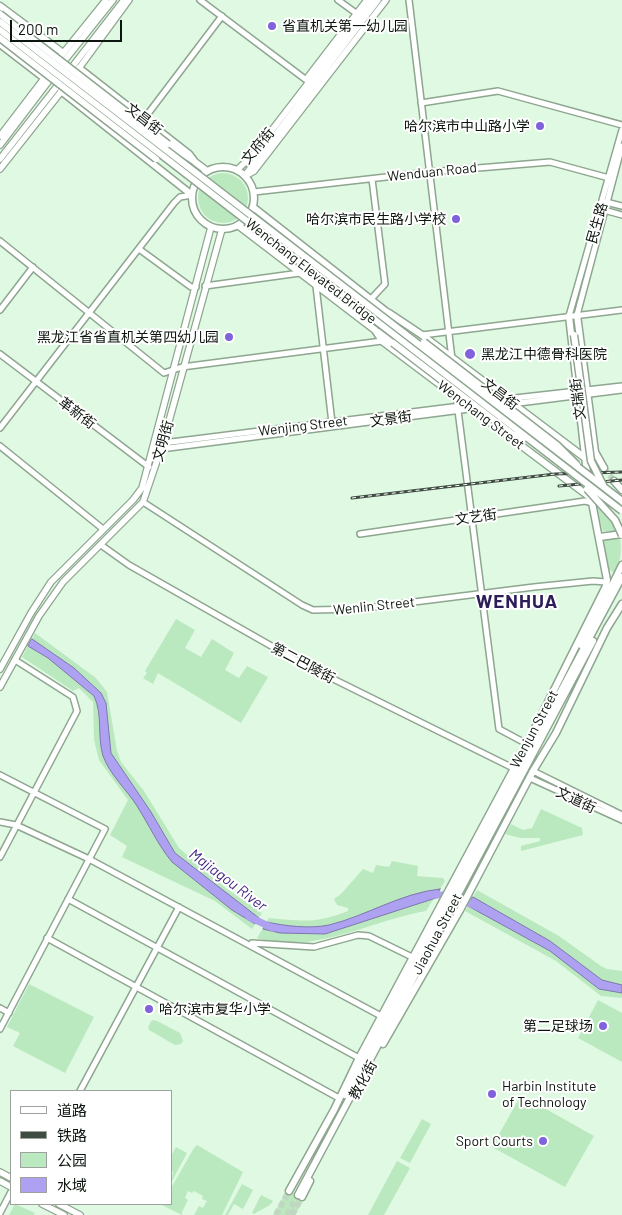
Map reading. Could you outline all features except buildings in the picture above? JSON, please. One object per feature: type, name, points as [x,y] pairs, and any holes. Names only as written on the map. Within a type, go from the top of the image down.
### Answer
[{"type":"highway","points":[[0,6],[63,52]]},
{"type":"highway","points":[[0,14],[76,69],[168,144],[195,162]]},
{"type":"highway","name":"Wenchang Elevated Bridge","points":[[0,22],[622,501]]},
{"type":"highway","name":"Wenchang Elevated Bridge","points":[[0,30],[580,481],[622,511]]},
{"type":"highway","points":[[0,38],[46,77]]},
{"type":"highway","points":[[0,44],[156,159],[175,181]]},
{"type":"highway","points":[[36,59],[46,77]]},
{"type":"highway","points":[[76,69],[87,90]]},
{"type":"highway","name":"文昌街","points":[[76,69],[189,154],[195,162],[207,171]]},
{"type":"highway","points":[[61,91],[192,195]]},
{"type":"highway","points":[[222,167],[237,170],[245,176],[254,192],[253,207],[240,226],[222,229],[210,227],[195,212],[192,195],[195,184],[207,171],[222,167]]},
{"type":"highway","points":[[253,207],[423,338],[557,445],[582,472]]},
{"type":"highway","name":"Wenchang Street","points":[[240,226],[512,434],[534,444]]},
{"type":"highway","points":[[573,316],[591,461],[608,492]]},
{"type":"highway","name":"文瑞街","points":[[573,316],[588,392],[595,452],[604,468]]},
{"type":"highway","name":"文瑞街","points":[[573,316],[577,393],[592,501]]},
{"type":"highway","name":"Wenchang Street","points":[[375,330],[382,341],[592,501]]},
{"type":"highway","name":"文昌街","points":[[423,338],[508,399],[585,458]]},
{"type":"highway","points":[[580,481],[615,520],[622,534],[600,538]]},
{"type":"highway","points":[[614,481],[622,490]]},
{"type":"highway","points":[[592,501],[606,578]]},
{"type":"highway","points":[[564,671],[583,642],[622,565]]},
{"type":"highway","name":"Wenjun Street","points":[[438,908],[527,744],[604,592],[608,580],[606,578]]},
{"type":"highway","points":[[575,672],[622,578]]},
{"type":"highway","points":[[575,672],[622,587]]},
{"type":"highway","name":"Wenjun Street","points":[[460,910],[533,771],[556,734],[622,604]]},
{"type":"highway","points":[[575,672],[583,642]]},
{"type":"highway","points":[[575,672],[599,646]]},
{"type":"highway","name":"Jiaohua Street","points":[[295,1194],[575,672]]},
{"type":"highway","name":"Jiaohua Street","points":[[412,957],[438,908]]},
{"type":"highway","name":"Jiaohua Street","points":[[295,1194],[460,910]]},
{"type":"highway","name":"教化街","points":[[295,1194],[338,1098],[412,957]]},
{"type":"main road","points":[[0,136],[63,52],[106,0]]},
{"type":"main road","points":[[0,145],[113,0]]},
{"type":"main road","points":[[0,159],[124,0]]},
{"type":"main road","points":[[0,169],[129,0]]},
{"type":"main road","name":"文府街","points":[[358,15],[367,0]]},
{"type":"main road","name":"文府街","points":[[237,170],[252,156],[307,81],[358,15],[372,0]]},
{"type":"main road","name":"文府街","points":[[245,176],[378,0]]},
{"type":"main road","points":[[245,176],[254,171],[386,0]]},
{"type":"main road","name":"文明街","points":[[0,669],[31,612],[59,572],[138,494],[148,466],[174,370],[210,227]]},
{"type":"main road","name":"文明街","points":[[0,687],[39,616],[63,582],[143,502],[162,446],[182,368],[222,229]]},
{"type":"main road","points":[[44,1205],[64,1215]]},
{"type":"main road","points":[[61,1205],[80,1215]]},
{"type":"street","points":[[200,0],[307,81]]},
{"type":"street","points":[[338,0],[358,15]]},
{"type":"street","points":[[410,0],[451,357],[499,729],[527,744]]},
{"type":"street","points":[[144,119],[222,16]]},
{"type":"street","points":[[421,103],[498,91],[622,125]]},
{"type":"street","name":"民生路","points":[[573,316],[603,210],[622,130]]},
{"type":"street","name":"民生路","points":[[605,202],[622,146]]},
{"type":"street","name":"Wenduan Road","points":[[254,192],[430,172],[550,162],[610,178]]},
{"type":"street","points":[[371,299],[385,284],[372,179]]},
{"type":"street","points":[[0,428],[174,203],[180,197],[192,195]]},
{"type":"street","points":[[605,202],[622,206]]},
{"type":"street","points":[[603,210],[622,215]]},
{"type":"street","points":[[0,241],[164,373],[182,368],[382,341]]},
{"type":"street","points":[[139,249],[190,287],[196,287]]},
{"type":"street","points":[[0,310],[33,267]]},
{"type":"street","points":[[205,286],[300,273]]},
{"type":"street","points":[[316,286],[332,422]]},
{"type":"street","points":[[423,338],[449,332],[622,310]]},
{"type":"street","name":"革新街","points":[[0,354],[154,471]]},
{"type":"street","points":[[588,392],[622,386]]},
{"type":"street","points":[[469,407],[514,404],[577,393],[622,390]]},
{"type":"street","name":"Wenjing Street","points":[[162,446],[332,422],[469,407],[508,399],[577,393]]},
{"type":"street","name":"文景街","points":[[162,446],[458,408]]},
{"type":"street","points":[[0,446],[103,529]]},
{"type":"street","name":"文艺街","points":[[360,534],[592,501]]},
{"type":"street","name":"Wenlin Street","points":[[143,502],[302,605],[313,610],[358,609],[606,578]]},
{"type":"street","name":"第二巴陵街","points":[[101,544],[129,565],[303,664],[513,768]]},
{"type":"street","points":[[0,857],[32,793],[77,711],[73,697],[15,660]]},
{"type":"street","name":"文道街","points":[[533,771],[622,815]]},
{"type":"street","points":[[0,775],[105,829],[0,1029]]},
{"type":"street","name":"文道街","points":[[530,778],[622,820]]},
{"type":"street","points":[[0,822],[16,825],[89,859],[250,943],[381,1016]]},
{"type":"street","points":[[68,899],[358,1058]]},
{"type":"street","points":[[81,1090],[179,907]]},
{"type":"street","points":[[250,943],[314,947],[358,935],[370,936],[412,957]]},
{"type":"street","points":[[47,938],[338,1098]]},
{"type":"street","points":[[0,1008],[8,1012]]},
{"type":"street","points":[[0,1213],[10,1194]]},
{"type":"green space","points":[[218,173],[228,173],[241,180],[248,193],[248,203],[241,216],[228,223],[218,223],[209,219],[202,212],[198,203],[198,193],[202,184],[209,177]]},
{"type":"green space","points":[[594,500],[610,515],[618,532],[603,531]]},
{"type":"green space","points":[[620,538],[620,556],[614,573],[607,568],[603,540]]},
{"type":"green space","points":[[176,619],[195,630],[185,648],[201,657],[212,639],[234,653],[225,670],[239,678],[247,666],[268,677],[241,723],[158,673],[153,684],[143,678],[147,673],[145,671]]},
{"type":"green space","points":[[35,633],[96,678],[107,692],[117,751],[121,762],[144,791],[179,848],[227,889],[262,913],[252,929],[215,901],[122,857],[127,846],[110,835],[128,800],[99,760],[94,740],[93,702],[79,688],[73,691],[22,657]]},
{"type":"green space","points":[[541,809],[582,828],[583,835],[521,851],[521,846],[540,841],[540,838],[520,838],[505,834],[511,824],[523,830],[532,828]]},
{"type":"green space","points":[[392,861],[418,866],[417,876],[443,878],[445,881],[426,911],[320,940],[298,943],[277,942],[257,938],[269,918],[317,920],[348,911],[348,908],[337,905],[334,899],[341,894],[363,869],[373,873],[376,865],[389,867]]},
{"type":"green space","points":[[477,890],[559,936],[601,966],[607,969],[622,971],[622,998],[601,996],[556,961],[465,911]]},
{"type":"green space","points":[[29,984],[94,1017],[65,1073],[13,1046],[20,1033],[7,1027]]},
{"type":"green space","name":"第二足球场","points":[[598,1000],[622,1013],[622,1062],[578,1038]]},
{"type":"green space","points":[[152,1020],[180,1033],[183,1041],[181,1044],[175,1045],[149,1030],[148,1027]]},
{"type":"green space","name":"Sport Courts","points":[[521,1095],[594,1136],[565,1187],[492,1147]]},
{"type":"green space","points":[[422,1119],[431,1124],[410,1163],[400,1158]]},
{"type":"green space","points":[[197,1145],[243,1172],[222,1215],[194,1215],[199,1206],[203,1208],[207,1201],[202,1199],[203,1196],[194,1191],[192,1193],[188,1191],[185,1198],[188,1200],[182,1215],[162,1205],[172,1205],[172,1186]]},
{"type":"green space","points":[[176,1147],[187,1153],[172,1181],[173,1172],[172,1154]]},
{"type":"green space","points":[[397,1161],[410,1168],[384,1215],[368,1215]]},
{"type":"green space","points":[[242,1184],[253,1190],[243,1209],[234,1204],[228,1215],[225,1215]]},
{"type":"green space","points":[[287,1190],[304,1199],[295,1215],[273,1215]]},
{"type":"green space","points":[[261,1195],[273,1201],[270,1205],[254,1214],[252,1213]]},
{"type":"green space","points":[[14,1205],[35,1213],[34,1215],[9,1215]]},
{"type":"water","points":[[32,639],[74,668],[101,693],[106,703],[111,753],[151,812],[175,853],[259,918],[255,924],[232,910],[172,862],[133,800],[106,763],[101,748],[97,703],[94,696],[48,658],[28,646]]},
{"type":"water","points":[[440,889],[436,898],[325,934],[280,933],[263,929],[267,922],[314,927],[329,925],[411,895]]},
{"type":"water","points":[[473,897],[550,941],[602,980],[622,985],[622,993],[599,989],[550,951],[468,906]]},
{"type":"waterway","name":"Majiagou River","points":[[429,895],[450,895],[478,907]]},
{"type":"waterway","name":"Majiagou River","points":[[249,917],[273,928]]},
{"type":"tunnel","points":[[604,468],[614,481]]},
{"type":"tunnel","points":[[276,1215],[289,1191]]},
{"type":"tunnel","points":[[287,1215],[298,1195]]},
{"type":"tunnel","points":[[292,1215],[302,1197]]},
{"type":"railway","points":[[352,498],[555,474],[622,472]]},
{"type":"railway","points":[[559,486],[622,480]]},
{"type":"place","name":"省直机关第一幼儿园","points":[[272,26]]},
{"type":"place","name":"哈尔滨市中山路小学","points":[[540,126]]},
{"type":"place","name":"哈尔滨市民生路小学校","points":[[456,219]]},
{"type":"place","name":"黑龙江省省直机关第四幼儿园","points":[[229,337]]},
{"type":"place","name":"黑龙江中德骨科医院","points":[[470,354]]},
{"type":"place","name":"哈尔滨市复华小学","points":[[149,1009]]},
{"type":"place","name":"第二足球场","points":[[603,1026]]},
{"type":"place","name":"Harbin Institute of Technology","points":[[492,1094]]},
{"type":"place","name":"Sport Courts","points":[[543,1141]]},
{"type":"district","name":"WENHUA","points":[[517,602]]}]
